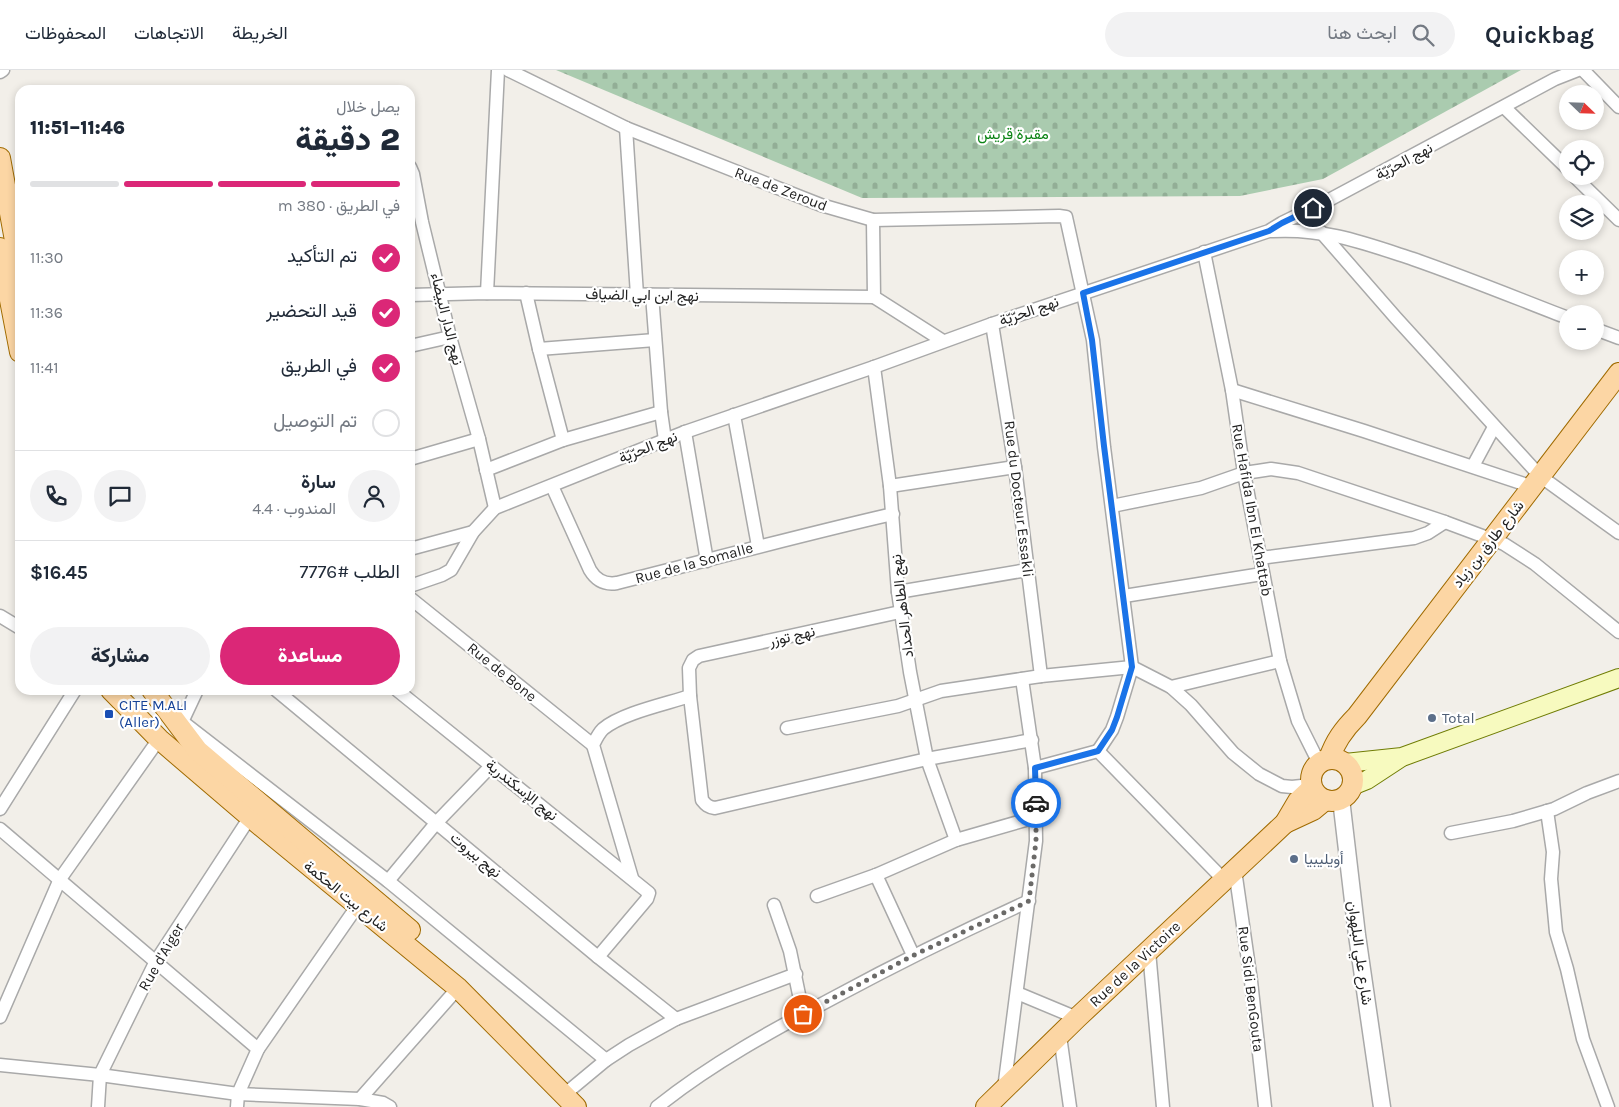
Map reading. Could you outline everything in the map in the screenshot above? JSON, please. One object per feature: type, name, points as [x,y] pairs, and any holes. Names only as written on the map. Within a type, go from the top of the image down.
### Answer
[{"type":"main road","points":[[0,158],[15,240]]},
{"type":"main road","points":[[0,248],[15,326]]},
{"type":"main road","name":"شارع طارق بن زياد","points":[[1328,792],[1312,773],[1334,762],[1336,741],[1344,728],[1357,716],[1619,373]]},
{"type":"main road","points":[[1328,792],[1367,780],[1402,757],[1619,678]]},
{"type":"main road","name":"شارع بيت الحكمة","points":[[116,695],[159,739],[250,817],[458,988],[572,1096],[592,1107]]},
{"type":"main road","name":"شارع بيت الحكمة","points":[[157,695],[176,716],[183,733],[198,751],[468,980],[572,1096]]},
{"type":"main road","points":[[1334,762],[1402,757]]},
{"type":"main road","points":[[1328,792],[1352,774],[1334,762]]},
{"type":"main road","name":"Rue de la Victoire","points":[[986,1107],[1077,1018],[1285,823],[1298,801],[1328,792]]},
{"type":"street","points":[[487,293],[498,70]]},
{"type":"street","name":"Rue de Zeroud","points":[[508,70],[626,128],[821,205],[873,220],[1066,217],[1083,293]]},
{"type":"street","name":"نهج الحرّيّة","points":[[415,584],[442,576],[451,570],[473,532],[495,508],[684,432],[874,367],[992,324],[1269,231],[1555,79],[1578,70]]},
{"type":"street","points":[[1582,70],[1619,107]]},
{"type":"street","points":[[1504,107],[1559,160]]},
{"type":"street","points":[[626,128],[637,295]]},
{"type":"street","points":[[1583,185],[1619,220]]},
{"type":"street","name":"نهج الدار البيضاء","points":[[415,206],[416,222],[441,295],[450,337],[479,439],[495,508]]},
{"type":"street","points":[[873,220],[874,296],[943,341]]},
{"type":"street","points":[[1269,231],[1321,232],[1374,246],[1436,267],[1559,315]]},
{"type":"street","points":[[1321,232],[1494,427],[1537,481],[1619,534]]},
{"type":"street","name":"Rue Hafida Ibn El Khattab","points":[[1204,252],[1232,390],[1244,473],[1280,662],[1298,721],[1334,762]]},
{"type":"street","points":[[526,293],[563,440]]},
{"type":"street","name":"نهج ابن ابي الضياف","points":[[415,295],[526,293],[874,296]]},
{"type":"street","points":[[1035,768],[1098,751],[1112,730],[1132,667],[1092,340],[1083,293]]},
{"type":"street","points":[[652,295],[661,412],[666,440]]},
{"type":"street","name":"Rue du Docteur Essakli","points":[[992,324],[1015,467],[1041,676]]},
{"type":"street","points":[[1604,332],[1619,338]]},
{"type":"street","points":[[415,345],[450,337]]},
{"type":"street","points":[[539,349],[655,340]]},
{"type":"street","name":"نهج الطاهر الحداد","points":[[874,367],[893,514],[900,612],[915,700],[926,759],[956,840]]},
{"type":"street","points":[[1232,390],[1473,466],[1537,481]]},
{"type":"street","points":[[486,470],[563,440],[661,412]]},
{"type":"street","points":[[734,415],[758,546]]},
{"type":"street","points":[[1473,466],[1494,427]]},
{"type":"street","points":[[684,432],[707,561]]},
{"type":"street","points":[[415,458],[479,439]]},
{"type":"street","points":[[890,486],[1015,467]]},
{"type":"street","points":[[1112,506],[1201,488],[1244,473],[1271,469],[1298,473],[1492,538],[1535,564],[1619,632]]},
{"type":"street","name":"Rue de la Somalle","points":[[552,486],[590,570],[593,575],[607,584],[893,514]]},
{"type":"street","points":[[1260,558],[1414,538],[1428,533],[1446,522]]},
{"type":"street","points":[[415,548],[473,532]]},
{"type":"street","points":[[898,592],[1027,570]]},
{"type":"street","points":[[1124,596],[1262,574]]},
{"type":"street","name":"Rue de Bone","points":[[415,602],[593,745]]},
{"type":"street","name":"نهج توزر","points":[[690,696],[689,668],[693,660],[699,656],[900,612]]},
{"type":"street","points":[[0,616],[15,625]]},
{"type":"street","points":[[1171,686],[1280,662]]},
{"type":"street","points":[[787,728],[898,706],[941,691],[1022,678],[1132,667],[1171,686],[1191,705],[1232,753],[1259,774],[1282,786],[1328,792]]},
{"type":"street","points":[[1004,1089],[1035,859],[1035,768],[1022,678]]},
{"type":"street","points":[[0,808],[72,695]]},
{"type":"street","points":[[193,695],[176,716],[388,881],[606,1060]]},
{"type":"street","name":"نهج بيروت","points":[[282,695],[598,957],[676,1019]]},
{"type":"street","name":"نهج الإسكندرية","points":[[403,695],[649,893],[647,899],[598,957]]},
{"type":"street","points":[[632,878],[593,745],[597,736],[611,723],[626,716],[690,696],[702,800],[709,807],[715,808],[926,759],[1032,740]]},
{"type":"street","points":[[0,1017],[60,879],[159,739]]},
{"type":"street","points":[[1098,751],[1229,875]]},
{"type":"street","points":[[388,881],[437,822],[491,766]]},
{"type":"street","points":[[1450,833],[1497,824],[1547,811],[1619,781]]},
{"type":"street","name":"شارع علي البلهوان","points":[[1328,792],[1358,935],[1382,1107]]},
{"type":"street","points":[[1547,811],[1553,852],[1551,879],[1556,932],[1568,969],[1583,1039],[1608,1107]]},
{"type":"street","name":"Rue d'Aiger","points":[[98,1107],[100,1074],[156,961],[250,817]]},
{"type":"street","points":[[817,896],[876,875],[956,840],[1036,817]]},
{"type":"street","points":[[0,829],[258,1049]]},
{"type":"street","points":[[876,875],[914,955]]},
{"type":"street","name":"Rue Sidi BenGouta","points":[[1229,875],[1252,981],[1266,1107]]},
{"type":"street","points":[[657,1107],[702,1073],[803,1014],[914,955],[1029,901]]},
{"type":"street","points":[[237,1101],[258,1049],[358,905]]},
{"type":"street","points":[[774,905],[790,951],[803,1014]]},
{"type":"street","points":[[1149,951],[1163,1107]]},
{"type":"street","points":[[572,1096],[606,1060],[676,1019],[796,974]]},
{"type":"street","points":[[360,1099],[458,988]]},
{"type":"street","points":[[1017,993],[1077,1018]]},
{"type":"street","points":[[1060,1036],[1073,1106]]},
{"type":"street","points":[[0,1065],[100,1074],[237,1101],[360,1099],[390,1107]]},
{"type":"green space","name":"مقبرة قريش","points":[[556,70],[1521,70],[1323,179],[1240,196],[862,198]]},
{"type":"way so far","points":[[803,1014],[914,955],[1029,901],[1036,841],[1036,803]]},
{"type":"place","name":"CITE M.ALI (Aller)","points":[[109,714]]},
{"type":"place","name":"Total","points":[[1432,718]]},
{"type":"place","name":"أويليبيا","points":[[1294,859]]},
{"type":"route","points":[[1036,803],[1035,768],[1098,751],[1112,730],[1132,667],[1092,340],[1083,293],[1269,231],[1313,208]]}]
